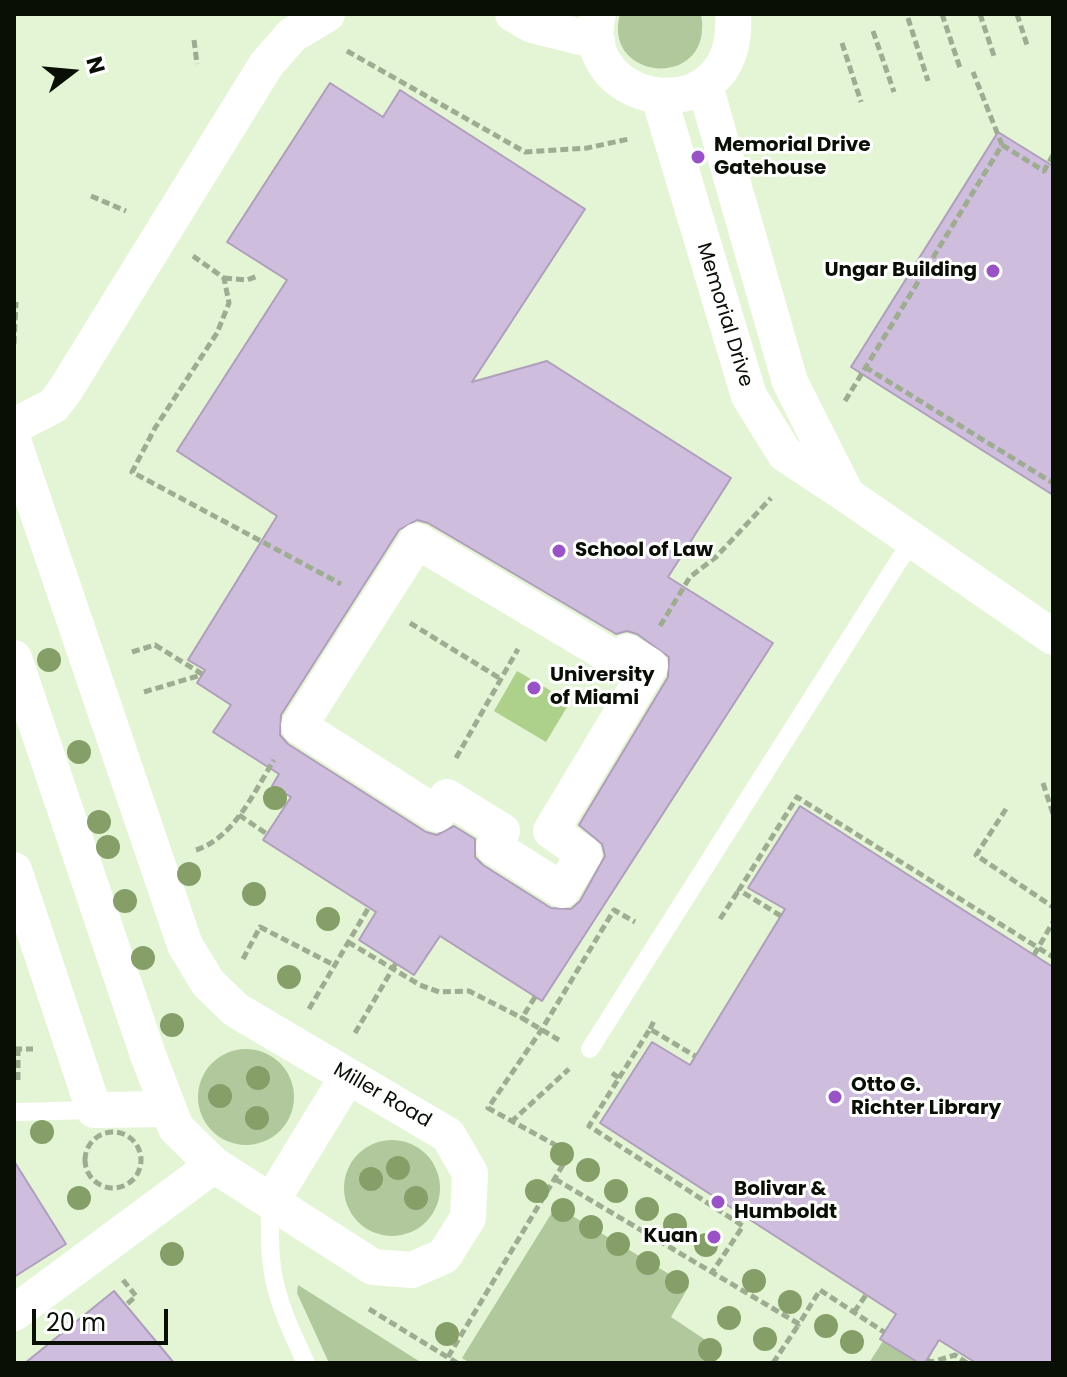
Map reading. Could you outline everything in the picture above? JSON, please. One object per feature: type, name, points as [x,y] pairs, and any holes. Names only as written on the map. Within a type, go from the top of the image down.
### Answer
[{"type":"street","points":[[513,14],[532,25],[597,27],[608,67],[624,84],[645,95],[659,97],[686,95],[705,86],[720,72],[730,54],[733,14]]},
{"type":"street","points":[[14,426],[53,406],[64,392],[266,65],[292,35],[333,30]]},
{"type":"street","name":"Memorial Drive","points":[[705,86],[790,382],[847,495]]},
{"type":"street","name":"Memorial Drive","points":[[659,97],[749,396],[785,454],[1053,637]]},
{"type":"street","name":"Miller Road","points":[[14,443],[185,945],[208,983],[236,1010],[448,1135],[470,1173],[468,1218],[444,1256],[412,1270],[373,1267],[214,1165],[176,1128],[27,734],[14,658]]},
{"type":"street","points":[[417,541],[621,662],[627,652],[650,666],[551,831],[584,854],[562,890],[494,847],[502,831],[491,824],[447,797],[437,814],[299,726],[378,604],[417,541]]},
{"type":"street","points":[[14,870],[94,1110],[169,1109]]},
{"type":"street","points":[[271,1202],[348,1076]]},
{"type":"street","points":[[14,1313],[214,1165]]},
{"type":"lane","points":[[587,1052],[700,869],[912,540]]},
{"type":"lane","points":[[14,1112],[94,1110]]},
{"type":"lane","points":[[271,1202],[268,1247],[277,1302],[306,1363]]},
{"type":"path","points":[[942,14],[961,71]]},
{"type":"path","points":[[980,14],[995,59]]},
{"type":"path","points":[[1017,14],[1028,48]]},
{"type":"path","points":[[908,18],[928,81]]},
{"type":"path","points":[[333,30],[525,152],[587,148],[642,136]]},
{"type":"path","points":[[873,31],[894,92]]},
{"type":"path","points":[[194,40],[197,64]]},
{"type":"path","points":[[842,43],[861,102]]},
{"type":"path","points":[[973,72],[1002,145],[1024,162],[1044,171],[1053,155]]},
{"type":"path","points":[[821,442],[1002,145]]},
{"type":"path","points":[[91,196],[123,209]]},
{"type":"path","points":[[184,249],[224,278],[247,280],[258,276]]},
{"type":"path","points":[[224,278],[229,303],[217,333],[155,428],[132,472],[341,584]]},
{"type":"path","points":[[14,344],[16,302]]},
{"type":"path","points":[[865,367],[1053,483]]},
{"type":"path","points":[[658,629],[690,577],[716,557],[771,498]]},
{"type":"path","points":[[378,604],[501,679]]},
{"type":"path","points":[[428,808],[539,613]]},
{"type":"path","points":[[132,652],[155,645],[202,674],[144,692]]},
{"type":"path","points":[[196,850],[213,845],[239,815],[280,751]]},
{"type":"path","points":[[1043,783],[1053,814]]},
{"type":"path","points":[[720,919],[797,797],[1053,957]]},
{"type":"path","points":[[1006,809],[976,855],[1053,907]]},
{"type":"path","points":[[239,815],[267,834]]},
{"type":"path","points":[[739,890],[781,916]]},
{"type":"path","points":[[308,1009],[369,907]]},
{"type":"path","points":[[457,1363],[448,1357],[570,1153],[528,1127],[510,1122],[488,1108],[542,1029],[614,910]]},
{"type":"path","points":[[596,917],[605,924]]},
{"type":"path","points":[[1034,955],[1053,922]]},
{"type":"path","points":[[238,969],[260,927],[334,965]]},
{"type":"path","points":[[348,942],[439,992],[469,991],[587,1052],[619,1078]]},
{"type":"path","points":[[355,1033],[394,966]]},
{"type":"path","points":[[522,1018],[535,997]]},
{"type":"path","points":[[655,1019],[589,1126],[743,1226],[711,1274]]},
{"type":"path","points":[[650,1029],[695,1056]]},
{"type":"path","points":[[17,1090],[18,1049]]},
{"type":"path","points":[[510,1122],[587,1052]]},
{"type":"path","points":[[112,1132],[129,1138],[140,1154],[141,1163],[134,1179],[119,1188],[94,1182],[85,1166],[88,1147],[94,1139],[112,1132]]},
{"type":"path","points":[[555,1179],[799,1324]]},
{"type":"path","points":[[773,1363],[820,1290],[884,1332]]},
{"type":"path","points":[[854,1312],[866,1295]]},
{"type":"path","points":[[927,1360],[932,1362],[955,1355],[967,1363]]},
{"type":"shaded area","points":[[620,14],[701,14],[701,39],[692,56],[677,66],[659,68],[641,64],[627,54],[619,37]]},
{"type":"shaded area","points":[[517,671],[570,702],[546,742],[494,711]]},
{"type":"shaded area","points":[[246,1049],[264,1053],[280,1063],[290,1079],[294,1097],[290,1115],[280,1131],[264,1141],[246,1145],[228,1141],[212,1131],[202,1115],[198,1097],[202,1079],[212,1063],[228,1053]]},
{"type":"shaded area","points":[[392,1140],[410,1144],[426,1154],[436,1170],[440,1188],[436,1206],[426,1222],[410,1232],[392,1236],[374,1232],[358,1222],[348,1206],[344,1188],[348,1170],[358,1154],[374,1144]]},
{"type":"shaded area","points":[[556,1206],[689,1286],[671,1317],[722,1351],[714,1363],[470,1363],[462,1358]]},
{"type":"shaded area","points":[[298,1285],[422,1363],[329,1363],[297,1293]]},
{"type":"shaded area","points":[[883,1341],[919,1363],[869,1363]]},
{"type":"building","name":"School of Law","points":[[330,83],[383,117],[400,90],[585,209],[472,382],[547,361],[731,478],[668,577],[773,643],[542,1001],[440,936],[414,975],[359,940],[376,912],[263,840],[291,797],[272,786],[279,774],[213,732],[231,705],[197,683],[205,670],[188,660],[277,516],[177,451],[287,280],[227,242]],"holes":[[[417,520],[428,523],[616,634],[627,631],[637,634],[669,657],[668,677],[579,825],[602,844],[605,856],[580,901],[571,909],[551,908],[483,865],[475,857],[475,839],[454,826],[437,835],[426,832],[288,744],[280,735],[281,715],[399,530]]]},
{"type":"building","name":"Ungar Building","points":[[998,132],[1053,166],[1053,495],[851,367]]},
{"type":"building","name":"Otto G. Richter Library","points":[[800,806],[1053,967],[1053,1363],[976,1363],[939,1340],[925,1363],[919,1363],[880,1339],[896,1314],[600,1123],[652,1042],[690,1065],[785,909],[748,888]]},
{"type":"building","points":[[14,1161],[66,1244],[14,1277]]},
{"type":"building","points":[[114,1291],[174,1363],[25,1363]]},
{"type":"place","name":"Memorial Drive Gatehouse","points":[[698,157]]},
{"type":"place","name":"Ungar Building","points":[[993,271]]},
{"type":"place","name":"School of Law","points":[[559,551]]},
{"type":"place","name":"University of Miami","points":[[534,688]]},
{"type":"place","name":"Otto G. Richter Library","points":[[835,1097]]},
{"type":"place","name":"Bolivar & Humboldt","points":[[718,1202]]},
{"type":"place","name":"Kuan","points":[[714,1237]]}]
